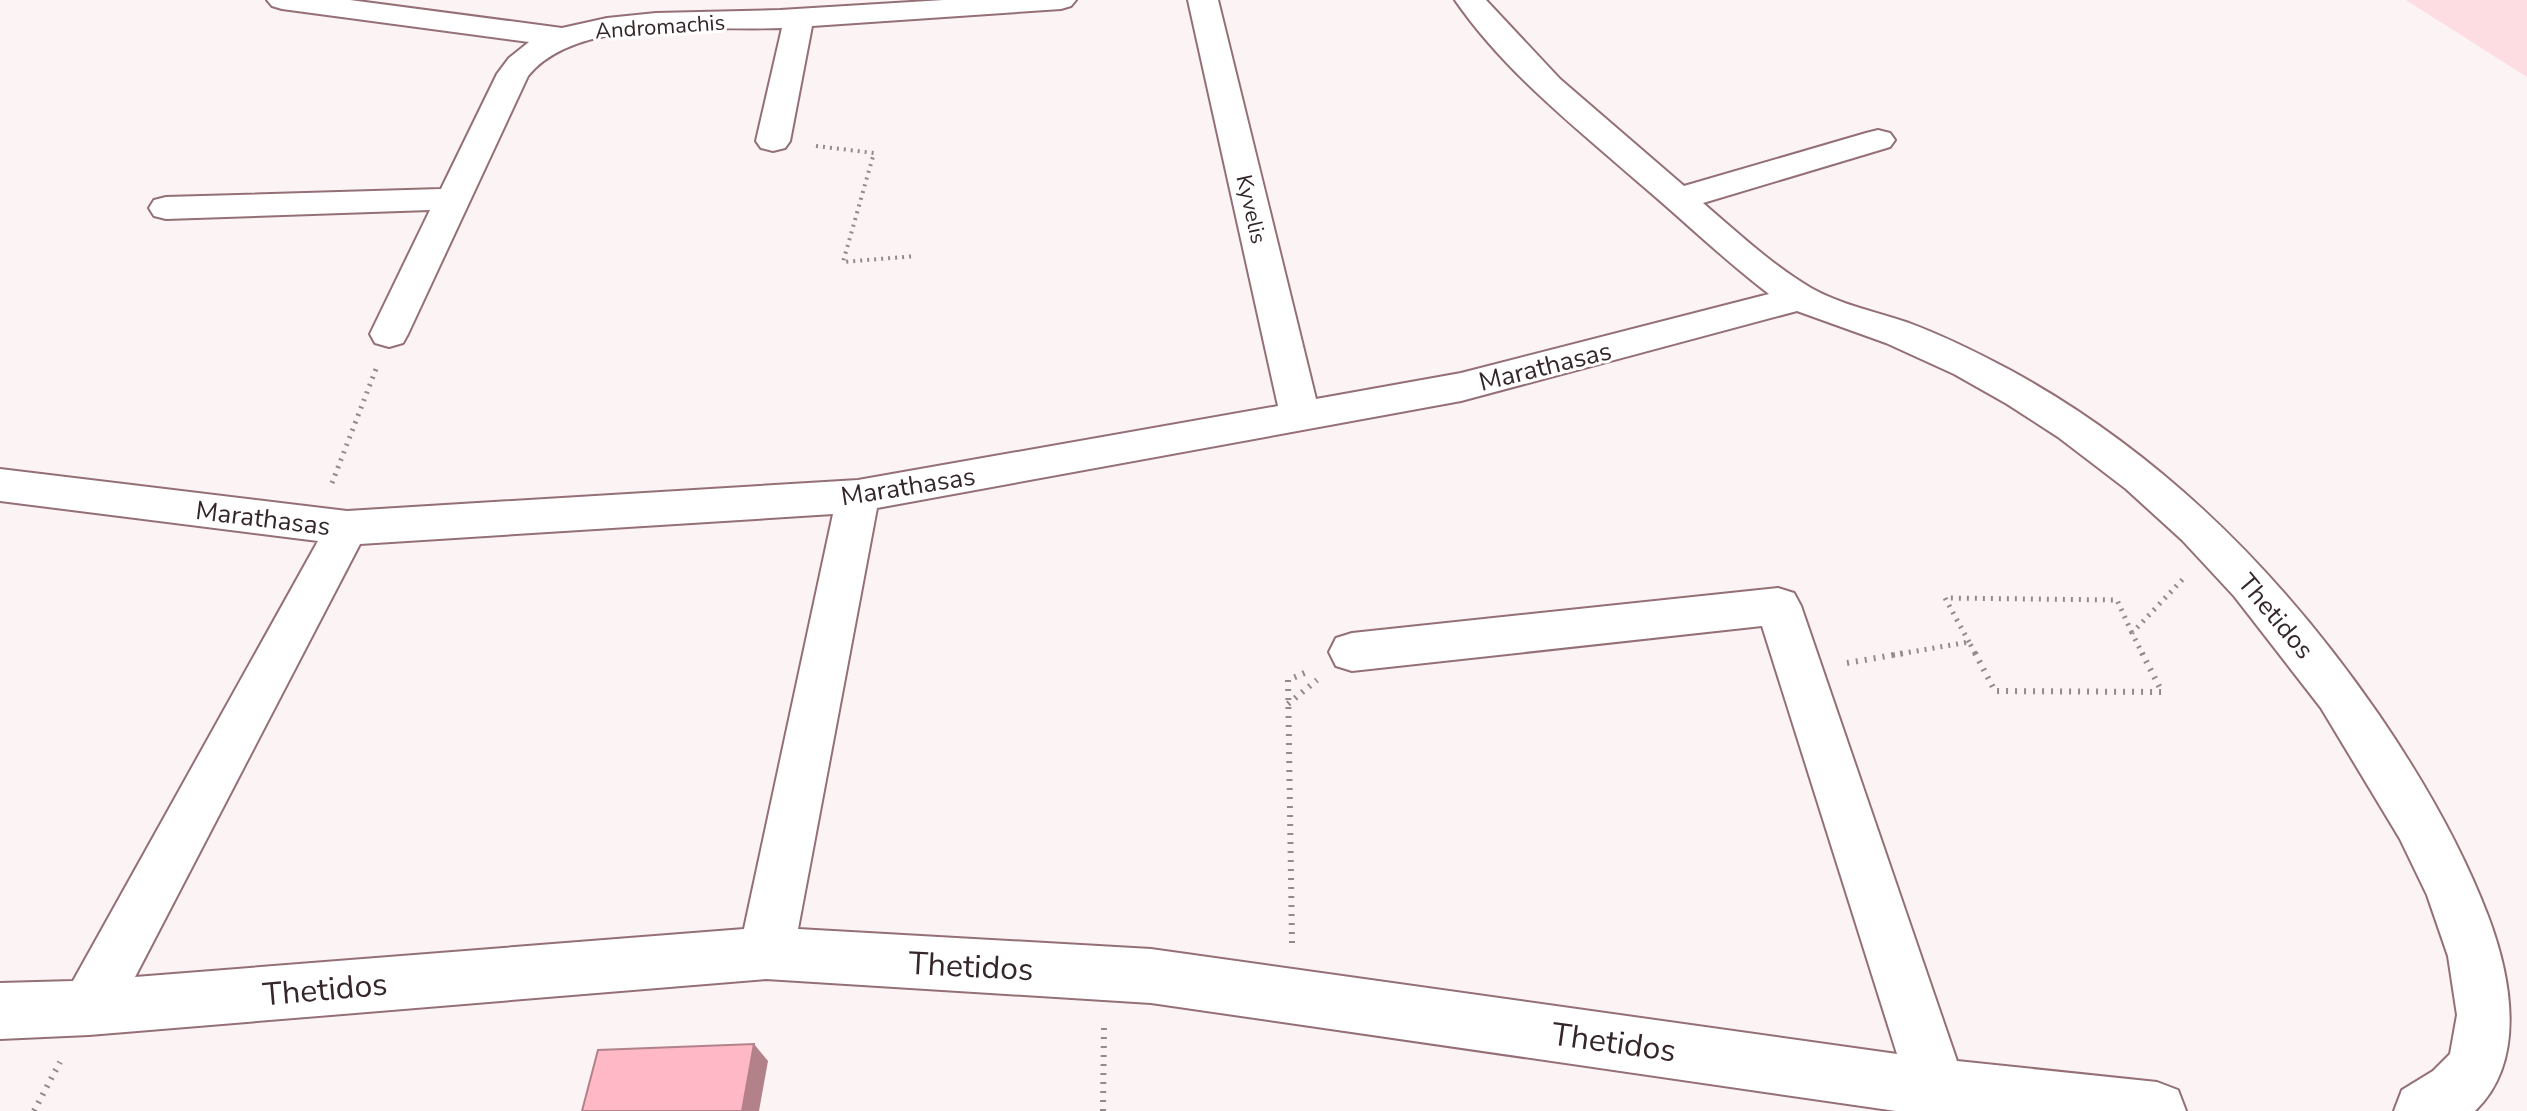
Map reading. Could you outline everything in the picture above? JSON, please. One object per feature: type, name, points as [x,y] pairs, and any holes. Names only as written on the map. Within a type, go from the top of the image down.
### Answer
[{"type":"street","points":[[282,0],[563,37]]},
{"type":"street","name":"Andromachis","points":[[389,334],[513,74],[524,58],[538,48],[563,37],[620,26],[799,18],[1061,0]]},
{"type":"street","name":"Kyvelis","points":[[1203,0],[1301,418]]},
{"type":"street","name":"Thetidos","points":[[1470,0],[1533,71],[1731,246],[1801,298],[1909,337],[1959,360],[2011,389],[2119,460],[2215,546],[2268,603],[2319,667],[2370,742],[2423,830],[2466,923],[2481,970],[2488,1024],[2476,1067],[2441,1102],[2423,1111]]},
{"type":"street","points":[[773,141],[799,18]]},
{"type":"street","points":[[1678,199],[1878,140]]},
{"type":"street","points":[[166,208],[453,199]]},
{"type":"street","name":"Marathasas","points":[[0,485],[332,526],[858,496],[1461,387],[1801,298]]},
{"type":"street","points":[[766,953],[858,496]]},
{"type":"street","points":[[89,1008],[332,526]]},
{"type":"street","points":[[1352,652],[1778,606],[1937,1088]]},
{"type":"street","name":"Thetidos","points":[[0,1011],[89,1008],[766,953],[1151,976],[1291,972],[1937,1088],[2157,1111]]},
{"type":"path","points":[[773,141],[874,153],[843,262],[916,256]]},
{"type":"path","points":[[332,526],[389,334]]},
{"type":"path","points":[[2132,633],[2215,546]]},
{"type":"path","points":[[1945,598],[2117,600],[2162,692],[1995,691],[1969,642],[1945,598]]},
{"type":"path","points":[[1799,671],[1969,642]]},
{"type":"path","points":[[1291,972],[1288,703],[1352,652]]},
{"type":"path","points":[[1291,972],[1288,680],[1352,652]]},
{"type":"path","points":[[1103,1111],[1105,974]]},
{"type":"shaded area","points":[[2406,0],[2527,0],[2527,77]]},
{"type":"building","points":[[754,1044],[742,1111],[582,1111],[598,1050]]}]
